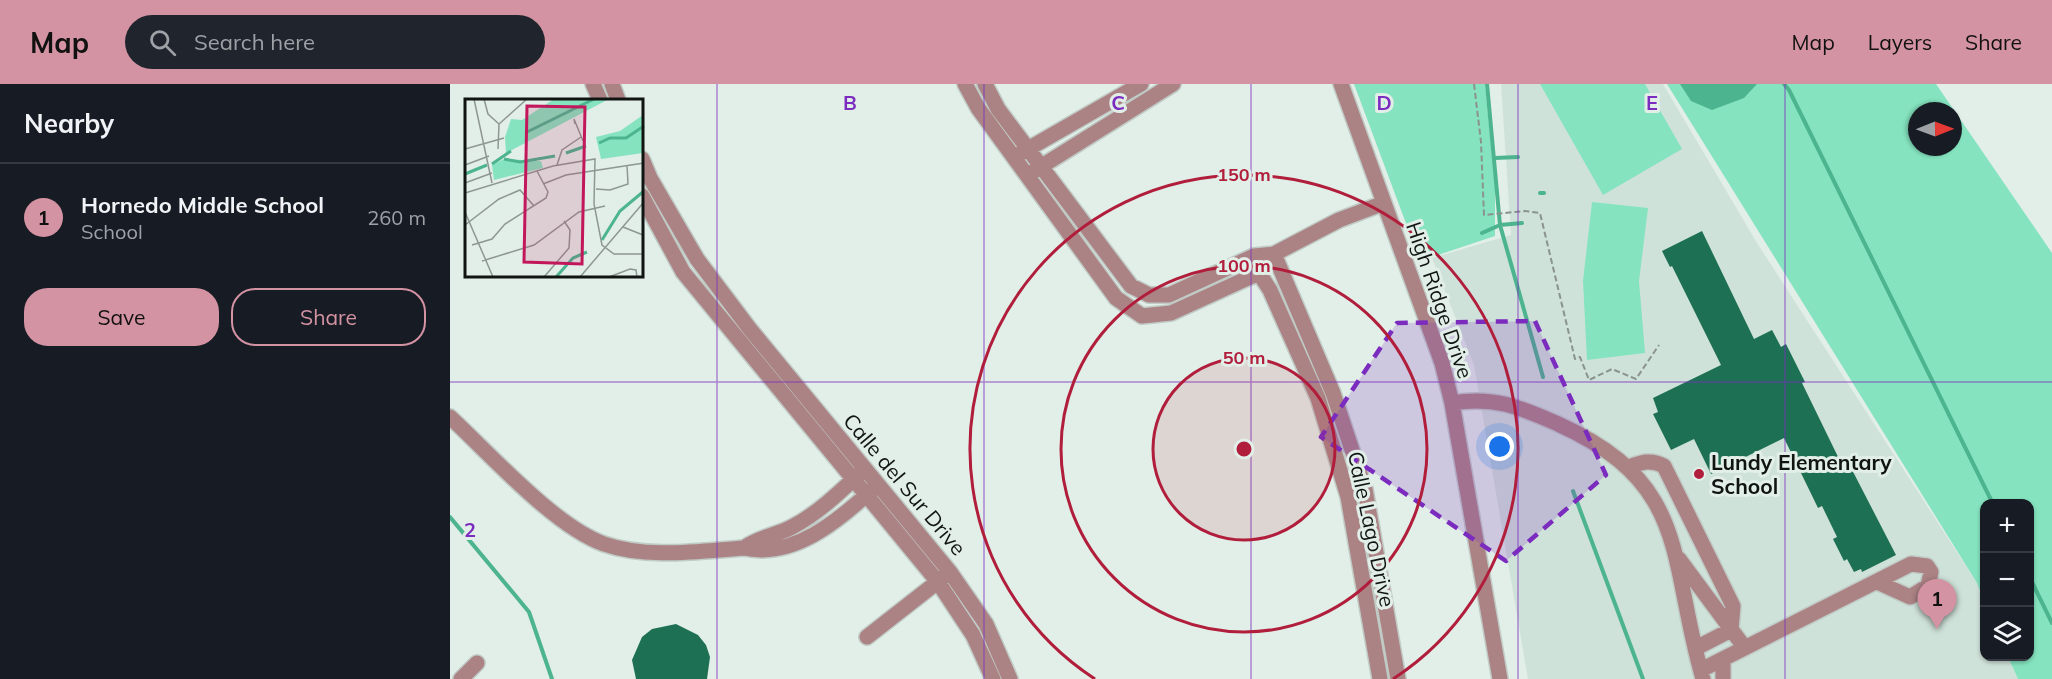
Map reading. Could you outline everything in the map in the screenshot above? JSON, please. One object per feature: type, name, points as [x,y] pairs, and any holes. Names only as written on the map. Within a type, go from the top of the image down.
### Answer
[{"type":"street","points":[[593,84],[600,99]]},
{"type":"street","points":[[612,84],[618,99]]},
{"type":"street","points":[[965,84],[978,108],[1116,298],[1142,316],[1171,313],[1259,273],[1274,254]]},
{"type":"street","points":[[985,84],[998,109],[1131,286],[1149,295],[1169,295],[1254,256],[1274,254],[1338,220],[1384,203]]},
{"type":"street","points":[[1014,157],[1141,84]]},
{"type":"street","points":[[1026,176],[1173,84]]},
{"type":"street","name":"High Ridge Drive","points":[[1341,84],[1443,363],[1500,679]]},
{"type":"street","name":"Calle del Sur Drive","points":[[646,180],[697,259],[749,328],[878,485],[944,577],[993,679]]},
{"type":"street","name":"Calle del Sur Drive","points":[[644,200],[683,272],[736,339],[866,496],[986,624],[1010,679]]},
{"type":"street","points":[[1088,259],[1102,248]]},
{"type":"street","name":"Calle Lago Drive","points":[[1274,254],[1334,393],[1365,489],[1398,679]]},
{"type":"street","name":"Calle Lago Drive","points":[[1254,256],[1259,273],[1270,290],[1318,398],[1348,497],[1380,679]]},
{"type":"street","points":[[1142,316],[1149,295]]},
{"type":"street","points":[[736,339],[749,328]]},
{"type":"street","points":[[1452,403],[1470,400],[1514,404],[1592,439],[1629,467],[1654,497],[1664,517],[1677,557],[1681,588],[1702,675],[1723,659],[1911,564],[1927,566],[1931,572],[1928,586],[1910,597],[1877,582]]},
{"type":"street","points":[[450,417],[550,510],[575,530],[605,544],[640,551],[744,548],[760,551],[786,548],[815,535],[878,485]]},
{"type":"street","name":"Calle Lago Drive","points":[[1330,438],[1347,434]]},
{"type":"street","points":[[1629,467],[1656,461],[1664,466],[1733,606],[1731,630]]},
{"type":"street","points":[[744,548],[759,537],[790,528],[815,511],[864,469]]},
{"type":"street","points":[[780,531],[786,548]]},
{"type":"street","points":[[1677,557],[1745,648]]},
{"type":"street","points":[[867,637],[944,577]]},
{"type":"street","name":"Calle Lago Drive","points":[[1371,628],[1389,626]]},
{"type":"street","points":[[1696,648],[1731,630]]},
{"type":"street","points":[[1723,659],[1723,679]]},
{"type":"street","points":[[461,679],[477,663]]},
{"type":"path","points":[[1474,84],[1481,142],[1485,215],[1525,211],[1540,213],[1575,359],[1580,357],[1589,380],[1612,369],[1636,379],[1659,345]]},
{"type":"highlighted area","points":[[1535,321],[1606,475],[1506,561],[1321,437],[1397,323]]},
{"type":"shaded area","points":[[1354,84],[1485,84],[1495,187],[1495,236],[1420,261]]},
{"type":"shaded area","name":"Lundy Elementary School","points":[[1501,84],[1663,84],[1757,243],[1977,583],[1980,591],[1980,661],[2010,661],[2018,679],[1528,679],[1474,365],[1432,258],[1511,235]]},
{"type":"shaded area","points":[[1540,84],[1645,84],[1682,149],[1603,195]]},
{"type":"shaded area","points":[[1667,84],[1936,84],[1948,102],[1908,102],[1908,156],[1962,156],[1962,122],[2052,253],[2052,679],[2018,679],[2010,661],[2034,661],[2034,499],[1980,499],[1980,591]]},
{"type":"shaded area","points":[[1680,84],[1757,84],[1744,98],[1712,110],[1691,101]]},
{"type":"shaded area","points":[[1592,202],[1648,208],[1639,281],[1645,353],[1587,360],[1583,281]]},
{"type":"building","points":[[1702,231],[1754,339],[1772,330],[1781,347],[1786,344],[1805,382],[1802,383],[1842,465],[1848,462],[1896,555],[1862,572],[1861,569],[1854,572],[1847,559],[1844,561],[1833,539],[1837,537],[1822,506],[1818,508],[1784,438],[1711,474],[1694,439],[1671,450],[1653,414],[1658,412],[1653,398],[1721,365],[1672,266],[1670,267],[1662,251]]},
{"type":"building","points":[[676,624],[698,635],[706,645],[710,657],[707,679],[636,679],[632,660],[642,637],[652,629]]},
{"type":"waterway","points":[[1487,84],[1500,225],[1543,377]]},
{"type":"waterway","points":[[1784,84],[1789,90],[1991,499]]},
{"type":"waterway","points":[[1495,158],[1518,157]]},
{"type":"waterway","points":[[1482,233],[1500,225],[1522,223]]},
{"type":"waterway","points":[[1573,491],[1643,679]]},
{"type":"waterway","points":[[450,517],[529,612],[552,679]]},
{"type":"waterway","points":[[2034,586],[2052,623]]},
{"type":"place","name":"Lundy Elementary School","points":[[1699,474]]},
{"type":"place","name":"Hornedo Middle School","points":[[1937,629]]}]
